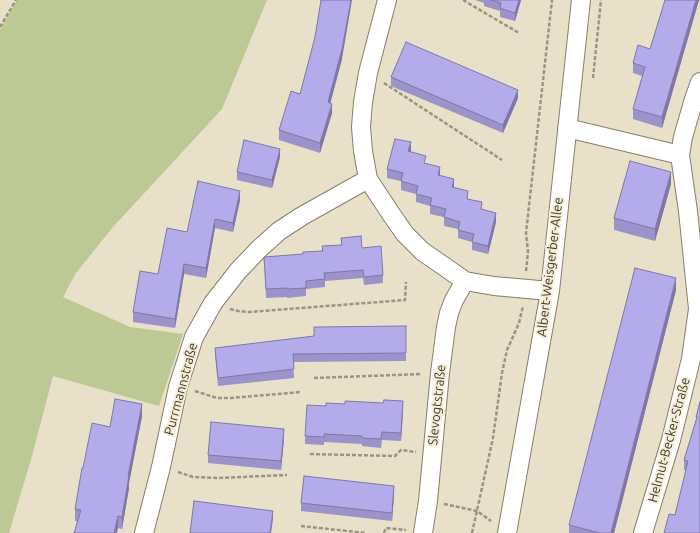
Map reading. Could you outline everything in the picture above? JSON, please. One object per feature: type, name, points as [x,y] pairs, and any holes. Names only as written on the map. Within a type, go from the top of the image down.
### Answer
[{"type":"street","points":[[387,0],[368,73],[363,102],[361,127],[363,151],[368,179],[405,234],[422,251],[465,281],[494,286],[550,291]]},
{"type":"street","name":"Albert-Weisgerber-Allee","points":[[507,533],[550,291],[581,0]]},
{"type":"street","name":"Helmut-Becker-Straße","points":[[643,533],[671,440],[689,366],[698,309],[688,211],[680,155],[683,137],[700,82]]},
{"type":"street","points":[[567,128],[680,155]]},
{"type":"street","name":"Purrmannstraße","points":[[144,533],[161,467],[178,387],[194,337],[213,303],[238,271],[259,248],[279,231],[302,216],[368,179]]},
{"type":"street","name":"Slevogtstraße","points":[[423,532],[428,501],[440,373],[448,313],[465,281]]},
{"type":"path","points":[[0,27],[16,0]]},
{"type":"path","points":[[463,0],[519,33]]},
{"type":"path","points":[[472,533],[493,438],[502,373],[507,350],[519,323],[523,308],[528,252],[526,233],[552,0]]},
{"type":"path","points":[[368,73],[502,160]]},
{"type":"path","points":[[213,303],[238,311],[249,312],[404,300],[406,282]]},
{"type":"path","points":[[314,378],[440,373]]},
{"type":"path","points":[[178,387],[197,391],[217,398],[301,392]]},
{"type":"path","points":[[310,454],[395,456],[400,450],[433,454]]},
{"type":"path","points":[[161,467],[193,477],[217,478],[286,475]]},
{"type":"path","points":[[428,501],[477,511],[507,533]]},
{"type":"path","points":[[301,526],[366,533]]},
{"type":"path","points":[[384,533],[386,528],[423,532]]},
{"type":"green space","points":[[17,0],[267,0],[222,109],[113,227],[76,273],[63,297],[130,327],[183,334],[159,406],[53,376],[32,456],[9,533],[0,533],[0,30]]},
{"type":"building","points":[[321,0],[351,0],[342,49],[328,102],[332,104],[320,143],[279,130],[291,91],[300,94],[315,37]]},
{"type":"building","points":[[491,0],[519,0],[515,13],[500,8],[501,3]]},
{"type":"building","points":[[665,0],[696,0],[662,117],[633,109],[645,67],[633,63],[638,45],[650,49]]},
{"type":"building","points":[[406,42],[518,90],[503,125],[391,77]]},
{"type":"building","points":[[395,139],[411,142],[408,151],[426,156],[424,163],[440,167],[438,175],[454,179],[452,187],[468,191],[467,199],[482,202],[481,209],[496,213],[488,246],[472,242],[474,234],[458,230],[460,222],[444,217],[446,209],[430,205],[432,198],[416,194],[418,186],[401,181],[403,173],[387,169]]},
{"type":"building","points":[[244,140],[280,149],[272,180],[237,172]]},
{"type":"building","points":[[630,161],[671,172],[655,229],[614,218]]},
{"type":"building","points":[[198,181],[240,191],[233,223],[215,219],[206,268],[184,264],[175,319],[133,312],[140,271],[158,274],[167,228],[187,232]]},
{"type":"building","points":[[361,236],[362,248],[381,246],[383,275],[364,277],[363,270],[324,273],[325,279],[306,281],[306,288],[266,289],[264,257],[323,251],[322,246],[342,245],[341,238]]},
{"type":"building","points":[[635,268],[676,278],[611,533],[600,533],[569,525]]},
{"type":"building","points":[[406,326],[406,353],[293,354],[294,369],[218,378],[215,348],[314,336],[314,327]]},
{"type":"building","points":[[115,399],[142,404],[128,476],[122,517],[118,516],[114,533],[74,533],[81,510],[75,509],[92,423],[110,427]]},
{"type":"building","points":[[384,400],[403,401],[401,433],[382,432],[381,439],[362,438],[362,436],[324,434],[324,437],[305,436],[307,405],[326,406],[326,403],[345,404],[345,401],[383,403]]},
{"type":"building","points":[[700,402],[700,533],[664,533],[669,514],[675,515],[688,461],[684,460]]},
{"type":"building","points":[[211,422],[284,429],[281,461],[208,455]]},
{"type":"building","points":[[304,476],[394,486],[392,513],[301,503]]},
{"type":"building","points":[[194,501],[273,511],[270,533],[190,533]]}]
